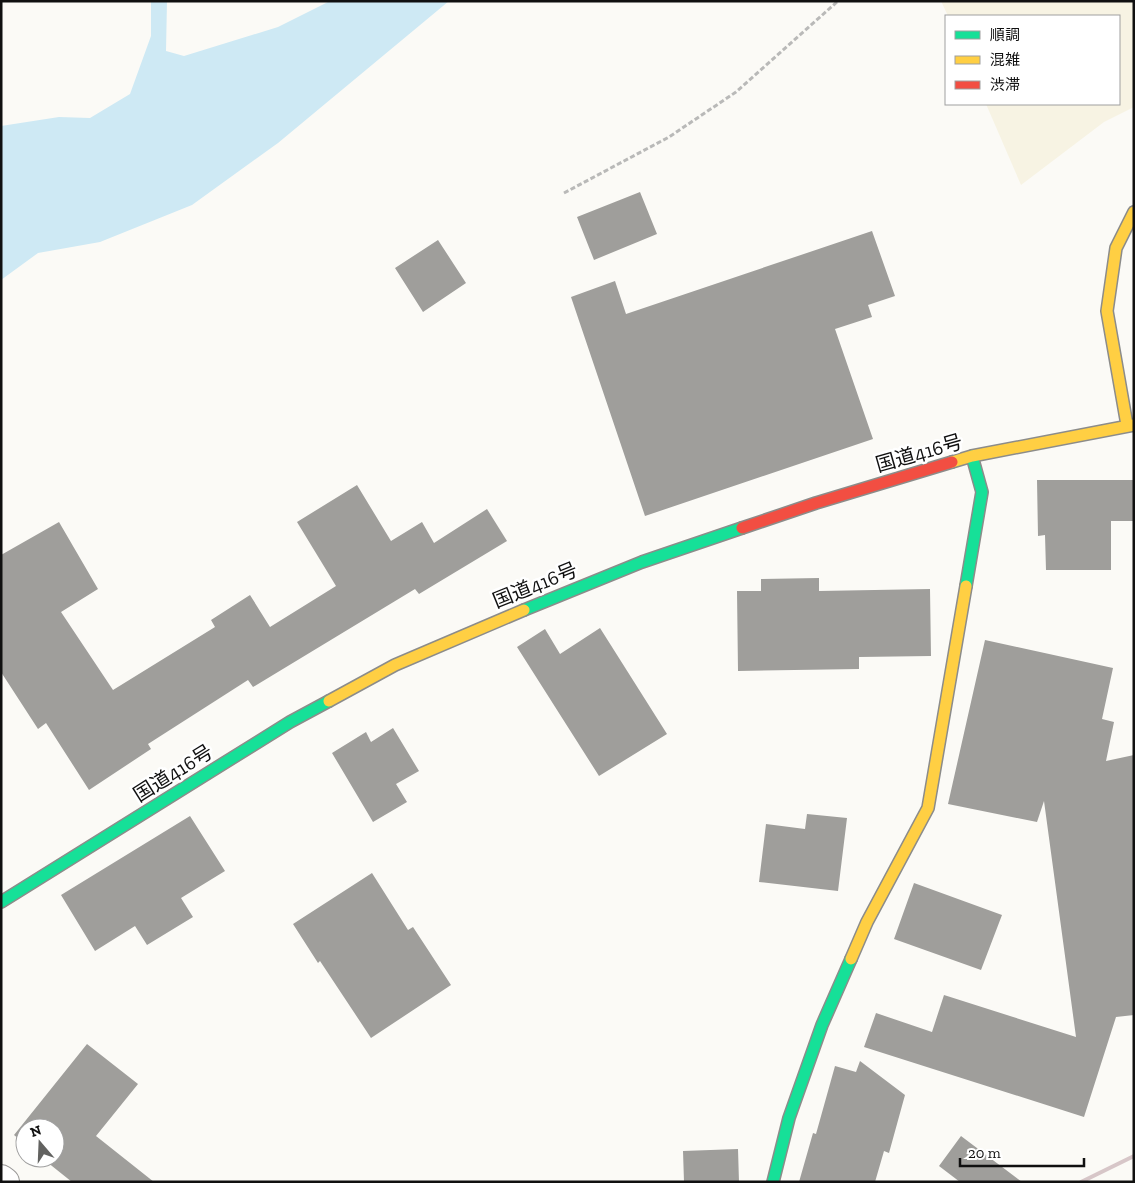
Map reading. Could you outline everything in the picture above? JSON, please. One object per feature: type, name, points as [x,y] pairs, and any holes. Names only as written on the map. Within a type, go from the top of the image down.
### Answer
[{"type":"main road","points":[[1130,425],[1107,311],[1116,248],[1134,212]]},
{"type":"main road","name":"国道416号","points":[[1,902],[290,722],[395,665],[521,611],[642,562],[816,503],[972,456],[1130,425]]},
{"type":"main road","points":[[773,1182],[789,1118],[822,1025],[868,922],[928,808],[982,492],[972,456]]},
{"type":"street","points":[[1,1180],[5,1182]]},
{"type":"path","points":[[564,193],[670,137],[736,92],[838,1]]},
{"type":"shaded area","points":[[941,1],[1134,1],[1134,107],[1104,122],[1021,185],[986,105],[1120,105],[1120,15],[948,15]]},
{"type":"water","points":[[151,1],[167,1],[166,51],[184,56],[278,27],[330,1],[449,1],[278,143],[192,205],[100,242],[38,253],[1,280],[1,126],[59,117],[90,118],[130,94],[151,36]]},
{"type":"building","points":[[640,192],[657,234],[594,260],[577,217]]},
{"type":"building","points":[[872,231],[895,296],[868,305],[872,317],[835,329],[873,439],[645,516],[571,297],[615,281],[626,314]]},
{"type":"building","points":[[438,240],[466,283],[423,312],[395,268]]},
{"type":"building","points":[[1037,480],[1134,480],[1134,521],[1111,521],[1111,570],[1046,570],[1045,535],[1038,536]]},
{"type":"building","points":[[357,485],[391,541],[422,522],[434,543],[487,509],[507,541],[419,594],[415,589],[253,687],[248,680],[148,744],[151,749],[89,790],[46,723],[38,729],[1,672],[1,555],[59,522],[98,589],[61,612],[113,690],[215,627],[211,620],[250,595],[270,627],[336,586],[297,522]]},
{"type":"building","points":[[819,578],[819,591],[930,589],[931,656],[859,657],[859,669],[738,671],[737,591],[761,591],[761,579]]},
{"type":"building","points":[[600,628],[667,734],[599,776],[517,647],[545,629],[560,654]]},
{"type":"building","points":[[985,640],[1113,668],[1102,719],[1114,722],[1106,761],[1134,755],[1134,1015],[1116,1017],[1084,1117],[864,1047],[876,1013],[932,1032],[944,995],[1076,1037],[1044,801],[1037,822],[948,804]]},
{"type":"building","points":[[393,728],[419,771],[396,784],[407,802],[373,822],[332,753],[366,732],[371,742]]},
{"type":"building","points":[[807,814],[847,818],[838,891],[759,882],[766,824],[805,829]]},
{"type":"building","points":[[190,816],[225,871],[181,898],[193,917],[147,945],[135,926],[95,951],[61,895]]},
{"type":"building","points":[[372,873],[408,930],[413,927],[451,985],[371,1038],[293,924]]},
{"type":"building","points":[[914,883],[1002,915],[981,970],[894,939]]},
{"type":"building","points":[[87,1044],[138,1084],[96,1136],[154,1182],[72,1182],[54,1168],[65,1168],[65,1118],[28,1118]]},
{"type":"building","points":[[860,1061],[905,1095],[889,1153],[884,1151],[875,1182],[799,1182],[813,1133],[816,1134],[835,1066],[856,1072]]},
{"type":"building","points":[[961,1136],[1022,1182],[960,1182],[939,1166]]},
{"type":"building","points":[[738,1149],[739,1182],[684,1182],[683,1151]]},
{"type":"railway","points":[[1081,1182],[1134,1156]]},
{"type":"traffic: fast","points":[[966,586],[982,492],[972,456]]},
{"type":"traffic: fast","points":[[524,610],[642,562],[742,528]]},
{"type":"traffic: fast","points":[[1,902],[290,722],[329,701]]},
{"type":"traffic: fast","points":[[773,1182],[789,1118],[822,1025],[851,959]]},
{"type":"traffic: slow","points":[[1127,425],[1107,311],[1116,248],[1134,212]]},
{"type":"traffic: slow","points":[[952,462],[972,456],[1134,425]]},
{"type":"traffic: slow","points":[[851,959],[867,922],[928,808],[966,586]]},
{"type":"traffic: slow","points":[[329,701],[395,665],[524,610]]},
{"type":"traffic: jam","points":[[742,528],[816,503],[952,462]]}]
